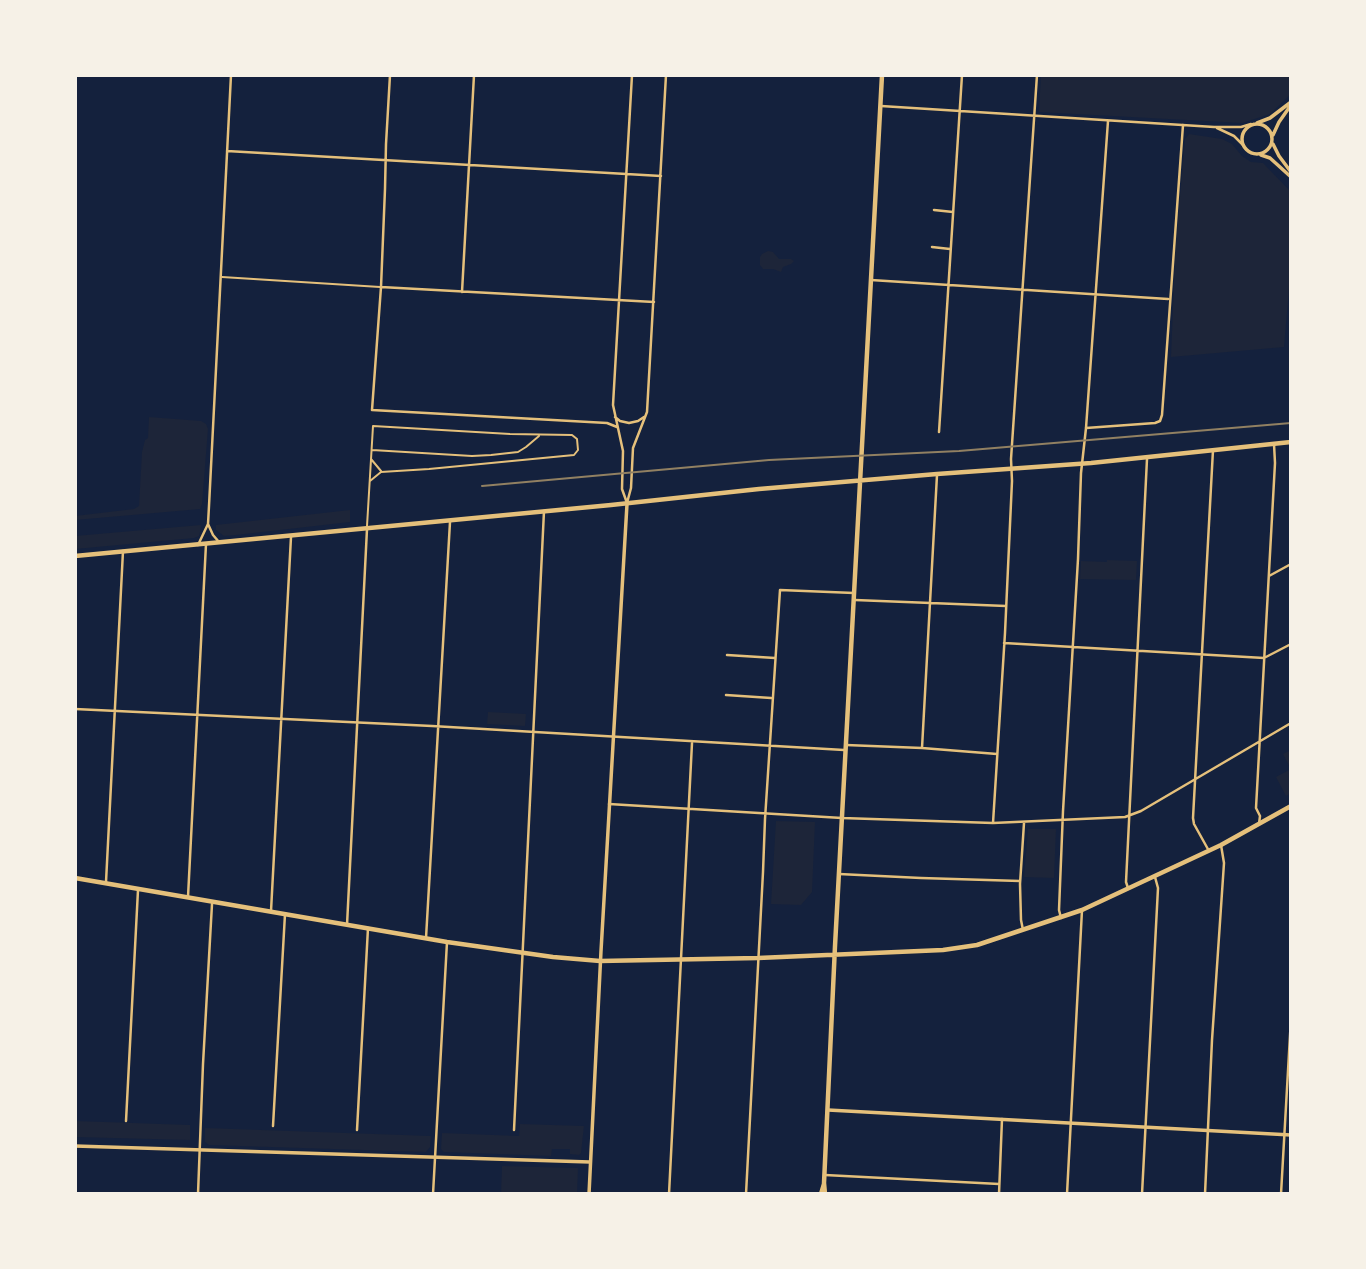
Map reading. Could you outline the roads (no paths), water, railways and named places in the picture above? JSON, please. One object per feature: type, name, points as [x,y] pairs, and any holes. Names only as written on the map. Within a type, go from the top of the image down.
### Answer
[{"type":"main road","points":[[823,1194],[882,75]]},
{"type":"main road","points":[[75,556],[860,480],[1083,463],[1291,442]]},
{"type":"main road","points":[[75,878],[447,942],[600,961],[943,950],[975,945],[1082,910],[1222,845],[1291,806]]},
{"type":"street","points":[[198,545],[208,524],[231,75]]},
{"type":"street","points":[[390,75],[381,287],[372,410],[607,423],[617,427]]},
{"type":"street","points":[[462,292],[474,75]]},
{"type":"street","points":[[627,503],[622,489],[621,444],[613,405],[632,75]]},
{"type":"street","points":[[589,1194],[627,503],[635,444],[646,415],[666,75]]},
{"type":"street","points":[[939,432],[962,75]]},
{"type":"street","points":[[993,823],[1006,606],[1011,455],[1037,75]]},
{"type":"street","points":[[881,106],[1237,127],[1270,118],[1291,103]]},
{"type":"street","points":[[1255,154],[1268,150],[1279,122],[1291,103]]},
{"type":"street","points":[[1061,918],[1059,910],[1063,821],[1081,474],[1108,121]]},
{"type":"street","points":[[1244,146],[1244,130],[1253,124],[1267,127],[1276,151],[1291,174]]},
{"type":"street","points":[[1086,428],[1155,423],[1161,418],[1182,125]]},
{"type":"street","points":[[1214,127],[1234,136],[1248,151],[1270,158],[1291,174]]},
{"type":"street","points":[[227,151],[661,176]]},
{"type":"street","points":[[934,210],[953,212]]},
{"type":"street","points":[[932,247],[951,249]]},
{"type":"street","points":[[871,280],[1170,299]]},
{"type":"street","points":[[381,287],[654,302]]},
{"type":"street","points":[[614,415],[620,421],[629,423],[646,415]]},
{"type":"street","points":[[1259,824],[1260,816],[1256,808],[1274,444]]},
{"type":"street","points":[[1209,851],[1193,821],[1213,450]]},
{"type":"street","points":[[1128,888],[1129,816],[1148,457]]},
{"type":"street","points":[[922,748],[937,474]]},
{"type":"street","points":[[514,1130],[544,511]]},
{"type":"street","points":[[426,938],[450,520]]},
{"type":"street","points":[[208,524],[221,543]]},
{"type":"street","points":[[346,925],[367,527]]},
{"type":"street","points":[[271,911],[291,536]]},
{"type":"street","points":[[188,897],[206,544]]},
{"type":"street","points":[[106,883],[123,551]]},
{"type":"street","points":[[1269,576],[1291,564]]},
{"type":"street","points":[[746,1194],[765,813],[780,590],[930,603],[1006,606]]},
{"type":"street","points":[[1004,643],[1264,658],[1291,644]]},
{"type":"street","points":[[727,655],[775,658]]},
{"type":"street","points":[[726,695],[773,698]]},
{"type":"street","points":[[75,709],[770,746],[922,748],[997,754]]},
{"type":"street","points":[[609,804],[842,818],[993,823],[1129,816],[1291,723]]},
{"type":"street","points":[[669,1194],[692,742]]},
{"type":"street","points":[[1023,930],[1020,881],[1024,823]]},
{"type":"street","points":[[1205,1194],[1224,863],[1222,845]]},
{"type":"street","points":[[839,874],[1020,881]]},
{"type":"street","points":[[1142,1194],[1158,888],[1155,877]]},
{"type":"street","points":[[126,1121],[138,888]]},
{"type":"street","points":[[198,1194],[212,901]]},
{"type":"street","points":[[1067,1194],[1082,910]]},
{"type":"street","points":[[273,1126],[285,914]]},
{"type":"street","points":[[357,1130],[368,928]]},
{"type":"street","points":[[433,1194],[447,942]]},
{"type":"street","points":[[1281,1194],[1291,1018]]},
{"type":"street","points":[[828,1110],[1291,1135]]},
{"type":"street","points":[[999,1194],[1002,1119]]},
{"type":"street","points":[[75,1146],[590,1162]]},
{"type":"street","points":[[825,1175],[999,1184]]},
{"type":"lane","points":[[221,277],[381,287]]},
{"type":"lane","points":[[367,527],[373,426],[574,436],[577,439],[577,453],[574,455],[382,472],[370,481]]},
{"type":"lane","points":[[371,450],[491,455],[518,452],[541,435]]},
{"type":"lane","points":[[370,457],[382,472]]},
{"type":"tram line","points":[[482,486],[769,460],[959,451],[1291,423]]}]
